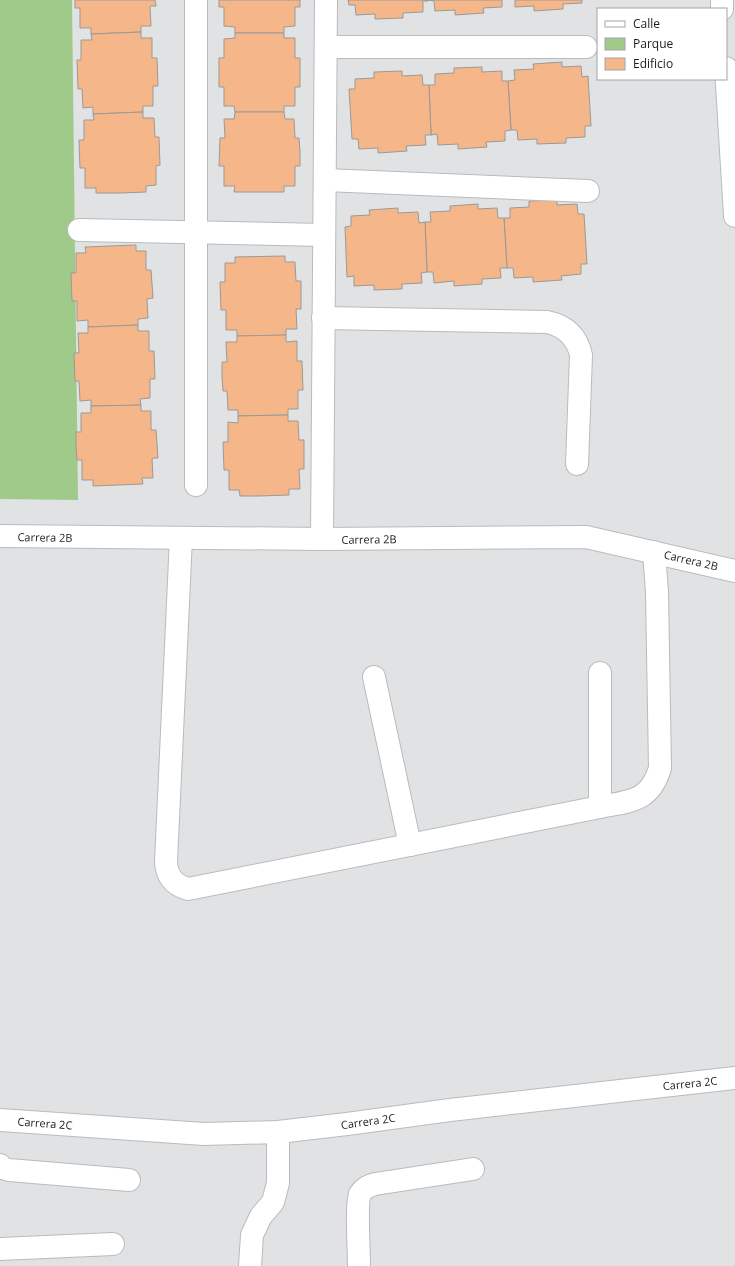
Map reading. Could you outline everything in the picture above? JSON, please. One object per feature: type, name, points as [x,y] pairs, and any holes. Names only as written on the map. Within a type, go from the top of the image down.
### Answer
[{"type":"street","points":[[196,0],[196,485]]},
{"type":"street","points":[[322,539],[326,0]]},
{"type":"street","points":[[326,47],[586,47]]},
{"type":"street","points":[[727,80],[735,216]]},
{"type":"street","points":[[325,180],[588,191]]},
{"type":"street","points":[[79,230],[324,235]]},
{"type":"street","points":[[323,318],[548,322],[563,327],[575,339],[581,356],[577,464]]},
{"type":"street","name":"Carrera 2B","points":[[0,536],[322,539],[586,537],[735,571]]},
{"type":"street","points":[[181,538],[166,862],[168,876],[180,887],[188,890],[600,807],[633,800],[641,796],[653,786],[660,768],[657,592],[654,552]]},
{"type":"street","points":[[600,673],[600,807]]},
{"type":"street","points":[[374,677],[410,845]]},
{"type":"street","name":"Carrera 2C","points":[[0,1120],[204,1134],[278,1132],[450,1110],[735,1078]]},
{"type":"street","points":[[250,1266],[252,1235],[261,1216],[273,1202],[278,1184],[278,1132]]},
{"type":"street","points":[[0,1165],[2,1168],[10,1170],[129,1180]]},
{"type":"street","points":[[359,1266],[358,1206],[360,1196],[365,1187],[375,1184],[473,1169]]},
{"type":"street","points":[[0,1248],[112,1244]]},
{"type":"green space","points":[[0,0],[72,0],[78,500],[0,499]]},
{"type":"building","points":[[75,0],[155,0],[156,6],[150,7],[151,26],[141,26],[141,32],[91,34],[91,28],[80,28],[80,8],[75,8]]},
{"type":"building","points":[[219,0],[300,0],[300,7],[295,7],[295,26],[284,27],[284,33],[235,33],[235,27],[224,26],[224,7],[219,7]]},
{"type":"building","points":[[348,0],[428,1],[423,1],[423,12],[403,13],[403,18],[375,19],[375,14],[356,15],[355,5],[349,5]]},
{"type":"building","points":[[428,0],[502,0],[502,7],[483,8],[484,13],[455,15],[455,10],[435,11],[434,1]]},
{"type":"building","points":[[515,0],[582,0],[582,3],[563,4],[563,9],[534,11],[534,6],[515,7]]},
{"type":"building","points":[[141,32],[141,38],[152,38],[152,58],[157,58],[158,86],[153,86],[153,106],[143,106],[143,112],[93,114],[93,107],[83,108],[82,89],[78,89],[77,60],[81,60],[81,40],[92,40],[91,34]]},
{"type":"building","points":[[235,33],[284,33],[284,38],[295,38],[295,58],[300,58],[300,87],[295,87],[295,106],[284,106],[284,112],[235,112],[234,106],[224,106],[224,87],[219,87],[219,58],[224,58],[224,39],[235,38]]},
{"type":"building","points":[[562,62],[562,67],[581,66],[582,77],[588,76],[591,126],[585,126],[585,137],[566,138],[566,143],[537,144],[537,139],[518,140],[517,130],[511,130],[508,81],[515,80],[514,70],[534,69],[533,64]]},
{"type":"building","points":[[482,67],[482,72],[502,71],[502,81],[508,81],[511,130],[505,131],[505,141],[486,142],[487,147],[458,149],[458,144],[438,145],[437,134],[431,135],[429,85],[435,85],[435,74],[454,73],[454,68]]},
{"type":"building","points":[[402,71],[402,76],[422,75],[423,85],[429,85],[431,135],[425,135],[426,145],[406,146],[407,151],[378,153],[378,148],[359,149],[358,139],[352,139],[349,89],[355,89],[355,79],[374,78],[374,72]]},
{"type":"building","points":[[143,112],[143,118],[154,118],[155,137],[159,137],[160,165],[156,166],[156,185],[146,186],[146,192],[96,193],[96,188],[85,188],[85,168],[80,168],[79,140],[84,140],[84,120],[94,120],[93,114]]},
{"type":"building","points":[[235,112],[284,112],[285,119],[294,119],[295,138],[299,138],[300,152],[300,166],[295,166],[295,186],[284,186],[284,192],[234,192],[235,186],[224,186],[224,166],[219,166],[220,138],[225,138],[224,119],[234,119]]},
{"type":"building","points":[[557,200],[557,205],[577,204],[578,214],[584,214],[587,264],[581,264],[581,274],[561,276],[562,280],[533,282],[533,277],[514,278],[513,268],[507,268],[504,218],[510,218],[510,208],[529,207],[529,201]]},
{"type":"building","points":[[478,204],[478,209],[497,208],[498,218],[504,218],[507,268],[500,268],[501,278],[482,279],[482,284],[454,286],[454,281],[434,283],[433,272],[427,272],[425,222],[431,222],[430,212],[450,211],[450,206]]},
{"type":"building","points":[[398,208],[398,213],[418,212],[419,223],[425,222],[427,272],[421,273],[422,283],[402,284],[402,289],[374,290],[374,285],[354,286],[354,276],[347,277],[345,227],[351,226],[351,216],[370,215],[369,210]]},
{"type":"building","points":[[136,245],[136,251],[146,251],[146,270],[151,270],[153,298],[147,299],[148,318],[138,319],[138,325],[88,327],[88,320],[77,321],[77,301],[72,301],[71,273],[76,273],[76,253],[86,253],[85,247]]},
{"type":"building","points":[[285,256],[285,262],[295,262],[296,281],[301,281],[301,309],[296,309],[297,329],[286,329],[286,335],[261,336],[237,336],[237,330],[226,330],[226,310],[221,310],[220,282],[225,282],[225,263],[235,263],[235,257]]},
{"type":"building","points":[[138,325],[138,331],[149,331],[149,351],[154,351],[155,379],[150,379],[150,398],[140,399],[141,405],[91,406],[91,400],[80,401],[79,381],[75,381],[74,353],[79,353],[78,333],[88,333],[88,327]]},
{"type":"building","points":[[286,335],[286,342],[297,341],[297,361],[302,361],[303,390],[298,390],[298,409],[288,409],[288,415],[238,416],[238,410],[228,410],[227,391],[223,391],[222,377],[222,362],[227,362],[226,342],[237,342],[237,336]]},
{"type":"building","points":[[141,405],[141,411],[151,411],[151,430],[156,430],[158,458],[152,459],[153,478],[142,478],[143,484],[93,486],[93,480],[82,480],[82,460],[77,460],[76,448],[76,432],[81,432],[81,413],[91,413],[91,406]]},
{"type":"building","points":[[288,415],[288,421],[298,421],[299,440],[304,440],[304,469],[299,469],[300,489],[289,489],[289,495],[259,496],[240,496],[239,490],[229,490],[229,470],[224,470],[223,442],[228,442],[228,422],[238,423],[238,416]]}]
